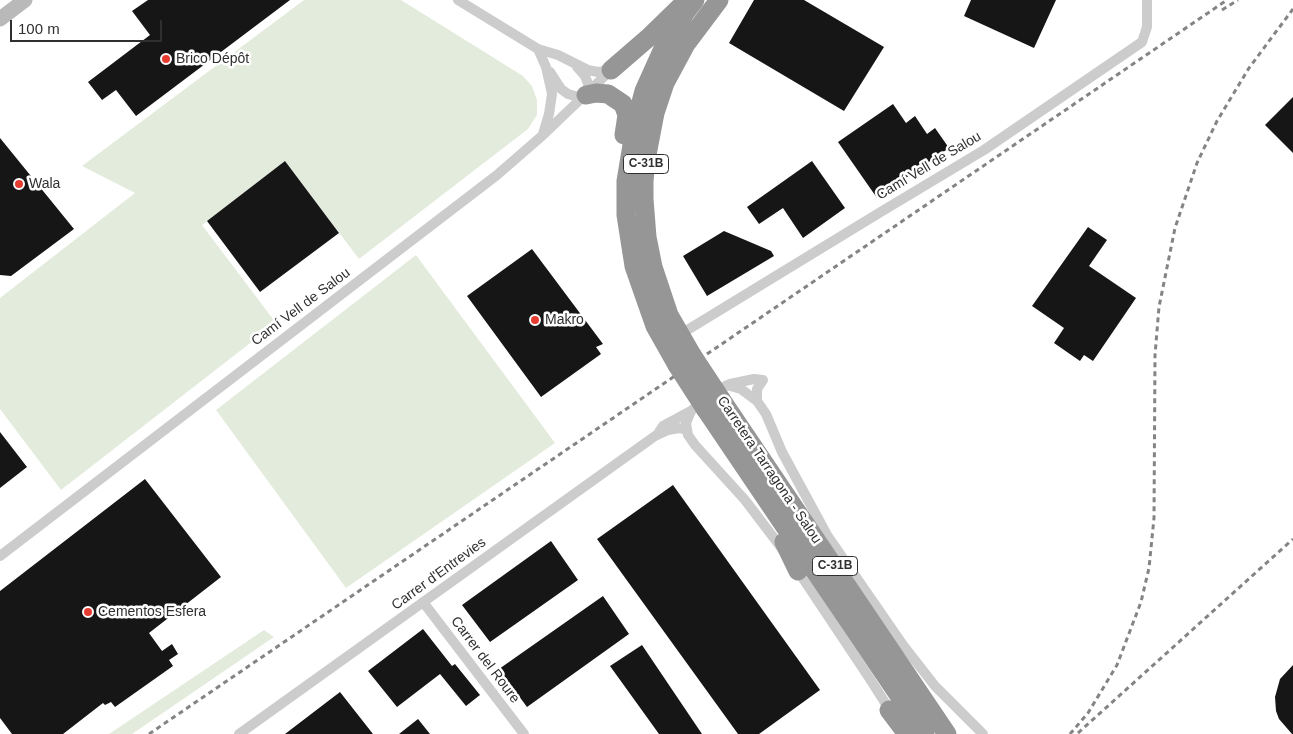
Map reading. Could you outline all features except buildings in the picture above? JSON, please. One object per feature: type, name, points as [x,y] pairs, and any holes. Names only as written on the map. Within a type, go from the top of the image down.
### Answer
[{"type":"highway","points":[[610,70],[648,38],[688,0]]},
{"type":"highway","name":"Carretera Tarragona - Salou","points":[[685,347],[655,326],[634,266],[626,215],[626,181],[636,121],[644,91],[662,51],[695,0]]},
{"type":"highway","name":"Carretera Tarragona - Salou","points":[[718,0],[686,44],[668,76],[656,113],[646,160],[644,199],[653,267],[669,315],[747,469],[925,734]]},
{"type":"highway","points":[[585,95],[596,93],[608,94],[619,100],[626,110],[627,115],[621,156],[626,181]]},
{"type":"highway","name":"Carretera Tarragona - Salou","points":[[711,401],[772,473],[947,734]]},
{"type":"highway","points":[[747,469],[798,571]]},
{"type":"highway","points":[[772,473],[806,509],[827,535]]},
{"type":"highway","points":[[887,622],[910,664],[931,710]]},
{"type":"highway","points":[[889,710],[906,734]]},
{"type":"main road","points":[[0,7],[9,0]]},
{"type":"main road","points":[[0,19],[25,0]]},
{"type":"street","points":[[458,0],[538,49],[558,55],[588,70],[598,72],[610,70]]},
{"type":"street","name":"Camí Vell de Salou","points":[[685,347],[984,150],[1142,42],[1148,27],[1147,0]]},
{"type":"street","points":[[538,49],[546,67],[561,89],[568,94],[585,95],[588,84],[574,64]]},
{"type":"street","points":[[543,135],[552,94],[546,67]]},
{"type":"street","name":"Camí Vell de Salou","points":[[0,556],[497,175],[543,135],[610,70]]},
{"type":"street","name":"Carrer d'Entrevies","points":[[655,436],[663,426],[754,379],[763,380],[757,389],[757,401]]},
{"type":"street","name":"C-31B","points":[[711,401],[742,389],[757,401],[766,414],[789,466],[827,535],[887,622],[935,686],[983,734]]},
{"type":"street","points":[[687,430],[686,423],[711,401]]},
{"type":"street","name":"Carrer d'Entrevies","points":[[239,734],[655,436],[668,430],[679,428],[687,430]]},
{"type":"street","name":"C-31B","points":[[687,430],[695,445],[745,500],[798,571],[889,710],[901,734]]},
{"type":"street","name":"Carrer del Roure","points":[[423,602],[524,734]]},
{"type":"green space","points":[[304,0],[401,0],[523,76],[532,86],[537,100],[537,115],[528,129],[359,259],[285,161],[202,225],[276,323],[61,490],[0,409],[0,298],[135,193],[82,166]]},
{"type":"green space","points":[[416,255],[555,443],[346,588],[216,410]]},
{"type":"green space","points":[[264,630],[274,637],[132,734],[109,734]]},
{"type":"railway","points":[[149,734],[1227,0]]},
{"type":"railway","points":[[1222,10],[1238,0]]},
{"type":"railway","points":[[1070,734],[1088,713],[1117,665],[1141,602],[1149,568],[1154,518],[1155,355],[1159,307],[1175,228],[1197,163],[1217,121],[1249,68],[1293,9]]},
{"type":"railway","points":[[1078,733],[1293,539]]},
{"type":"place","name":"Brico Dépôt","points":[[166,59]]},
{"type":"place","name":"Wala","points":[[19,184]]},
{"type":"place","name":"Makro","points":[[535,320]]},
{"type":"place","name":"Cementos Esfera","points":[[88,612]]}]
